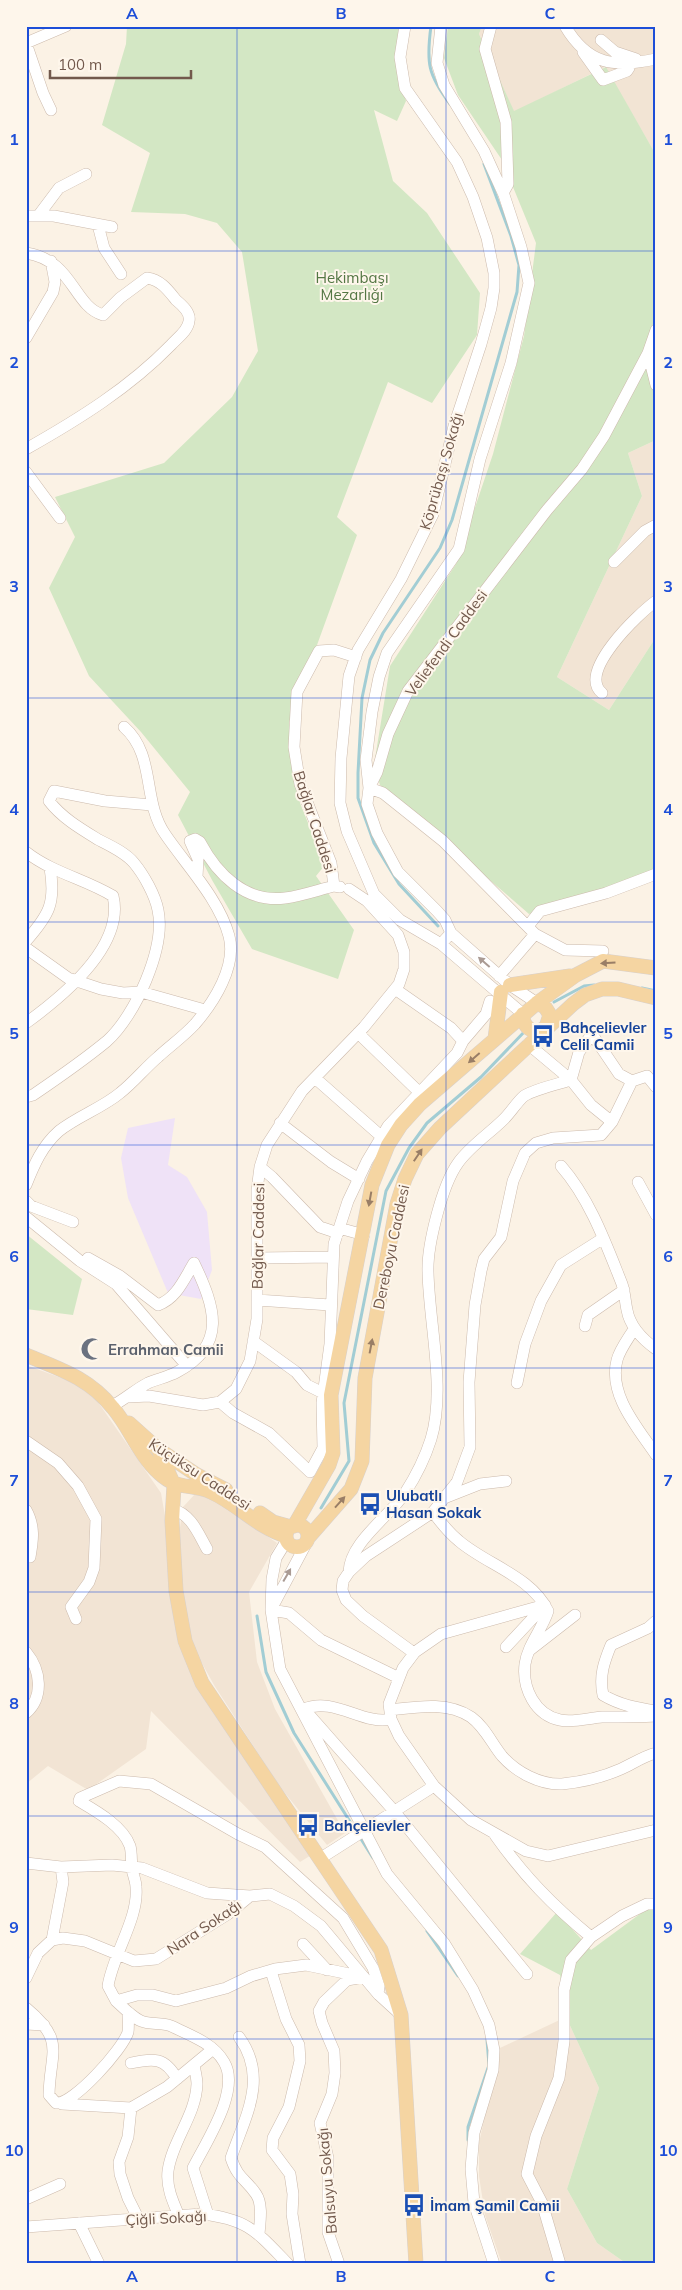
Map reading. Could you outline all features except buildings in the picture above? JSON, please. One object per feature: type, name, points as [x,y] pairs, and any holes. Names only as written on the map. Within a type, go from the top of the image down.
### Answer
[{"type":"main road","points":[[289,1532],[329,1465],[333,1454],[331,1395],[364,1235],[372,1185],[388,1145],[420,1104],[536,1002],[576,975],[603,961],[656,968]]},
{"type":"main road","points":[[495,1039],[500,993],[576,975]]},
{"type":"main road","name":"Dereboyu Caddesi","points":[[307,1540],[351,1490],[362,1461],[365,1378],[397,1204],[405,1178],[417,1154],[440,1128],[528,1044],[585,995],[602,989],[618,989],[656,998]]},
{"type":"main road","points":[[523,1014],[524,1023],[530,1030],[538,1031],[546,1027],[550,1019],[548,1011],[536,1002]]},
{"type":"main road","name":"Küçüksu Caddesi","points":[[26,1355],[83,1379],[195,1482],[218,1485],[289,1532],[291,1546],[298,1547],[307,1540]]},
{"type":"main road","name":"Küçüksu Caddesi","points":[[26,1360],[47,1364]]},
{"type":"main road","name":"Küçüksu Caddesi","points":[[114,1409],[143,1454],[158,1473],[174,1485]]},
{"type":"main road","points":[[158,1449],[174,1485],[172,1508],[176,1592],[185,1641],[202,1683],[381,1950],[401,2015],[416,2264]]},
{"type":"main road","points":[[158,1473],[172,1508]]},
{"type":"main road","points":[[172,1508],[195,1482],[181,1478],[174,1485]]},
{"type":"street","points":[[51,110],[43,93],[26,43],[66,26]]},
{"type":"street","name":"Köprübaşı Sokağı","points":[[405,26],[400,58],[405,88],[457,162],[473,197],[486,238],[494,273],[494,288],[492,308],[454,426],[433,514],[401,579],[356,657],[349,676],[345,710],[340,803],[346,831],[364,870],[369,887],[400,920],[441,944],[523,1014]]},
{"type":"street","points":[[441,26],[437,63],[444,85],[484,151],[503,193],[521,247],[529,283],[523,318],[501,398],[480,459],[459,548],[387,652],[372,712],[366,760],[367,804],[377,833],[398,872],[437,910],[445,920],[451,934],[499,976]]},
{"type":"street","points":[[492,26],[485,49],[506,122],[508,184],[503,193]]},
{"type":"street","points":[[565,27],[603,80],[627,72],[629,68],[628,62]]},
{"type":"street","points":[[601,40],[615,52],[642,62]]},
{"type":"street","points":[[580,49],[600,60],[642,62],[656,59]]},
{"type":"street","points":[[32,216],[59,188],[86,174]]},
{"type":"street","points":[[32,216],[54,216],[112,228]]},
{"type":"street","points":[[98,225],[104,248],[121,274]]},
{"type":"street","points":[[26,253],[51,262],[74,284],[94,312],[103,315],[120,298],[147,278],[156,279],[165,287],[189,314],[190,321],[186,330],[156,360],[121,390],[74,421],[26,449]]},
{"type":"street","points":[[26,338],[53,292],[55,282],[51,262]]},
{"type":"street","name":"Veliefendi Caddesi","points":[[368,788],[377,772],[388,734],[408,691],[547,510],[582,469],[604,436],[648,353],[656,330]]},
{"type":"street","points":[[648,353],[656,385]]},
{"type":"street","points":[[26,472],[60,518]]},
{"type":"street","points":[[614,562],[645,531],[656,525]]},
{"type":"street","points":[[602,693],[595,687],[594,678],[609,650],[634,619],[656,601]]},
{"type":"street","name":"Bağlar Caddesi","points":[[334,886],[330,864],[300,784],[294,747],[297,692],[319,651],[334,650],[356,657]]},
{"type":"street","points":[[26,1185],[42,1150],[58,1132],[88,1111],[119,1094],[195,1025],[223,980],[232,953],[229,935],[197,877],[164,834],[152,804],[142,752],[133,735],[124,727]]},
{"type":"street","points":[[368,788],[383,792],[443,841],[532,930],[565,950],[603,951]]},
{"type":"street","points":[[26,1097],[41,1090],[108,1040],[127,1016],[141,992],[153,961],[159,923],[158,909],[144,876],[133,861],[58,812],[49,801],[54,791],[105,801],[152,804]]},
{"type":"street","points":[[197,877],[198,859],[190,841],[195,839],[200,842],[207,856],[225,878],[260,898],[285,898],[334,886],[349,889],[369,887]]},
{"type":"street","points":[[26,852],[50,868],[97,886],[113,896],[116,908],[106,941],[77,981],[26,1023]]},
{"type":"street","points":[[26,941],[43,922],[49,908],[54,890],[50,868]]},
{"type":"street","points":[[128,1398],[149,1396],[203,1405],[220,1402],[233,1413],[269,1433],[310,1472],[323,1448],[323,1393],[330,1344],[333,1257],[338,1230],[359,1179],[388,1126],[457,1053],[463,1041],[486,1014],[500,993],[499,976],[532,930],[540,911],[606,893],[656,874]]},
{"type":"street","name":"Bağlar Caddesi","points":[[220,1402],[236,1389],[250,1361],[257,1300],[257,1190],[260,1167],[267,1145],[302,1091],[358,1033],[400,984],[404,969],[404,952],[398,935],[367,901],[349,889]]},
{"type":"street","points":[[441,944],[451,934]]},
{"type":"street","points":[[26,948],[68,978],[109,991],[123,993],[141,992],[206,1010]]},
{"type":"street","points":[[395,989],[451,1028],[463,1041]]},
{"type":"street","points":[[500,993],[536,1002]]},
{"type":"street","points":[[358,1033],[420,1093]]},
{"type":"street","points":[[571,1080],[579,1052],[592,1034],[619,1074],[632,1081]]},
{"type":"street","points":[[528,1044],[571,1080],[591,1105],[612,1122]]},
{"type":"street","points":[[414,1653],[362,1616],[346,1600],[342,1590],[343,1581],[349,1572],[366,1556],[433,1512],[447,1497],[457,1482],[470,1447],[469,1382],[475,1305],[480,1270],[484,1259],[501,1237],[513,1181],[525,1153],[536,1143],[553,1138],[601,1134],[612,1122],[632,1081],[647,1076],[656,1087]]},
{"type":"street","points":[[315,1078],[382,1137]]},
{"type":"street","points":[[349,1572],[349,1561],[355,1550],[404,1494],[422,1463],[432,1436],[436,1407],[435,1353],[428,1271],[429,1246],[436,1217],[452,1173],[458,1163],[481,1138],[503,1120],[524,1096],[571,1080]]},
{"type":"street","points":[[280,1123],[331,1162],[359,1179]]},
{"type":"street","points":[[561,1166],[581,1191],[624,1290],[627,1312],[634,1330],[656,1349]]},
{"type":"street","points":[[260,1167],[320,1227],[364,1235]]},
{"type":"street","points":[[638,1182],[656,1215]]},
{"type":"street","points":[[26,1201],[31,1206],[73,1222]]},
{"type":"street","points":[[26,1217],[56,1242],[116,1284],[187,1366]]},
{"type":"street","points":[[517,1383],[525,1344],[541,1301],[561,1265],[602,1239]]},
{"type":"street","points":[[56,1242],[120,1276],[158,1305],[168,1301],[176,1294],[194,1263],[210,1300],[213,1320],[212,1336],[206,1349],[187,1366],[146,1384],[114,1409]]},
{"type":"street","points":[[258,1258],[333,1257]]},
{"type":"street","points":[[585,1326],[588,1315],[624,1290]]},
{"type":"street","points":[[257,1300],[330,1305]]},
{"type":"street","points":[[634,1330],[617,1360],[616,1383],[624,1405],[656,1455]]},
{"type":"street","points":[[253,1341],[296,1372],[307,1385],[323,1393]]},
{"type":"street","points":[[26,1442],[58,1463],[78,1486],[96,1519],[94,1568],[88,1582],[71,1607],[76,1619]]},
{"type":"street","points":[[447,1497],[480,1484],[506,1481]]},
{"type":"street","points":[[172,1508],[182,1511],[193,1524],[208,1549]]},
{"type":"street","points":[[26,1510],[31,1518],[34,1534],[30,1557]]},
{"type":"street","points":[[433,1512],[460,1542],[511,1574],[530,1589],[548,1611],[528,1651],[525,1672],[528,1694],[546,1715],[560,1720],[578,1721],[600,1718],[656,1716]]},
{"type":"street","points":[[289,1532],[276,1558],[271,1610],[280,1669],[359,1834],[387,1874],[444,1943],[473,1990],[489,2025],[494,2050],[493,2070],[474,2133],[471,2169],[474,2203],[494,2264]]},
{"type":"street","points":[[271,1610],[284,1581],[307,1540]]},
{"type":"street","points":[[506,1647],[544,1604]]},
{"type":"street","points":[[544,1604],[441,1634],[414,1653],[406,1663],[389,1704],[390,1714],[399,1736],[434,1786],[471,1820],[526,1851],[548,1856],[656,1830]]},
{"type":"street","points":[[271,1610],[289,1612],[321,1640],[399,1678]]},
{"type":"street","points":[[528,1651],[575,1615]]},
{"type":"street","points":[[656,1620],[648,1628],[611,1645],[603,1666],[601,1683],[603,1695],[614,1701],[656,1711]]},
{"type":"street","points":[[26,1652],[33,1660],[39,1680],[34,1706],[26,1713]]},
{"type":"street","points":[[295,1701],[394,1812],[527,1974]]},
{"type":"street","points":[[304,1709],[312,1706],[326,1706],[378,1720],[390,1714],[426,1706],[444,1707],[458,1711],[472,1717],[490,1738],[502,1757],[522,1774],[537,1780],[560,1784],[592,1779],[656,1753]]},
{"type":"street","points":[[208,2215],[192,2168],[228,2094],[229,2080],[225,2062],[213,2049],[195,2037],[173,2027],[141,2021],[116,2001],[108,1986],[116,1955],[123,1942],[135,1905],[136,1888],[130,1845],[124,1836],[106,1819],[79,1801],[80,1798],[119,1782],[151,1784],[238,1834],[266,1847],[343,1918],[373,1968],[379,1986],[378,1994]]},
{"type":"street","points":[[321,1858],[434,1786]]},
{"type":"street","points":[[493,1832],[522,1872],[562,1913],[591,1937]]},
{"type":"street","points":[[26,1863],[61,1867],[112,1865],[132,1867],[159,1873],[207,1893],[250,1896]]},
{"type":"street","points":[[26,1978],[38,1954],[52,1940],[63,1882],[61,1867]]},
{"type":"street","name":"Nara Sokağı","points":[[52,1940],[63,1938],[85,1941],[134,1961],[156,1959],[228,1914],[250,1896],[270,1894],[294,1906],[321,1926],[378,1994],[401,2015]]},
{"type":"street","points":[[560,2264],[542,2203],[528,2174],[536,2136],[559,2078],[564,2041],[564,1990],[571,1960],[591,1937],[622,1916],[647,1904],[656,1904]]},
{"type":"street","points":[[303,1944],[327,1970]]},
{"type":"street","points":[[116,2001],[137,1995],[153,1995],[176,2001],[218,1991],[251,1976],[306,1966],[364,1977]]},
{"type":"street","points":[[271,1971],[286,2019],[299,2045],[300,2061],[289,2107],[273,2138],[272,2150],[290,2174],[293,2194],[292,2214],[300,2264]]},
{"type":"street","name":"Balsuyu Sokağı","points":[[339,2264],[328,2232],[328,2158],[320,2123],[332,2094],[335,2072],[334,2051],[319,2011],[324,2002],[347,1980],[364,1977]]},
{"type":"street","points":[[26,2008],[50,2031],[54,2046],[50,2070],[50,2095],[56,2103],[131,2108],[177,2078],[213,2049]]},
{"type":"street","points":[[62,2104],[69,2100],[103,2068],[128,2032],[128,2012]]},
{"type":"street","points":[[26,2024],[44,2025]]},
{"type":"street","points":[[239,2037],[248,2050],[253,2069],[252,2091],[250,2109],[230,2158],[236,2173],[257,2195],[261,2217],[258,2234]]},
{"type":"street","points":[[131,2063],[148,2060],[164,2063],[171,2068],[177,2078]]},
{"type":"street","points":[[179,2216],[170,2193],[168,2173],[172,2155],[187,2121],[197,2084],[194,2065]]},
{"type":"street","points":[[131,2108],[128,2137],[119,2162],[120,2174],[138,2218]]},
{"type":"street","points":[[26,2199],[60,2184]]},
{"type":"street","name":"Çiğli Sokağı","points":[[26,2227],[138,2218],[208,2215],[228,2217],[253,2228],[284,2262]]},
{"type":"street","points":[[79,2223],[99,2264]]},
{"type":"shaded area","points":[[482,26],[656,26],[656,155],[605,67],[514,112],[479,34]]},
{"type":"shaded area","points":[[656,440],[656,637],[609,710],[557,677],[642,496],[628,453]]},
{"type":"shaded area","points":[[175,1118],[168,1165],[187,1177],[207,1212],[212,1270],[201,1299],[168,1293],[128,1198],[121,1158],[128,1128]]},
{"type":"shaded area","points":[[26,1365],[75,1383],[98,1402],[161,1493],[169,1539],[170,1588],[178,1644],[196,1680],[313,1854],[300,1862],[151,1711],[146,1749],[88,1790],[48,1766],[26,1784]]},
{"type":"shaded area","points":[[195,1494],[215,1500],[277,1543],[249,1592],[257,1662],[275,1709],[345,1833],[327,1845],[280,1787],[214,1685],[198,1656],[187,1624],[176,1555],[183,1507]]},
{"type":"shaded area","points":[[566,2017],[599,2088],[567,2189],[597,2243],[627,2264],[502,2264],[485,2215],[479,2176],[479,2143],[500,2048]]},
{"type":"green space","name":"Hekimbaşı Mezarlığı","points":[[127,26],[401,26],[400,79],[406,101],[397,121],[374,110],[393,181],[427,213],[480,293],[477,335],[432,403],[388,382],[337,517],[357,535],[289,722],[300,803],[325,865],[316,876],[354,930],[338,979],[252,949],[212,880],[178,815],[190,792],[141,732],[89,676],[49,588],[75,537],[55,497],[164,463],[232,397],[258,351],[242,252],[217,223],[185,214],[131,212],[150,153],[102,125],[126,44]]},
{"type":"green space","points":[[448,26],[482,26],[479,34],[514,111],[606,67],[656,155],[656,440],[628,453],[642,496],[557,677],[609,710],[656,637],[656,874],[529,914],[380,785],[374,765],[390,666],[456,564],[493,454],[524,336],[536,243],[502,160],[458,95],[444,58]]},
{"type":"green space","points":[[26,1234],[82,1279],[73,1315],[26,1309]]},
{"type":"green space","points":[[648,1908],[656,1909],[656,2264],[627,2264],[597,2243],[567,2189],[599,2088],[566,2017],[560,1975],[520,1954],[557,1912],[591,1950]]},
{"type":"waterway","points":[[431,26],[430,68],[437,85],[450,104]]},
{"type":"waterway","points":[[438,926],[399,884],[374,843],[358,798],[362,698],[370,660],[383,633],[440,548],[452,520],[517,292],[519,265],[511,236],[484,164]]},
{"type":"waterway","points":[[554,1002],[584,986],[594,985]]},
{"type":"waterway","points":[[642,988],[656,991]]},
{"type":"waterway","points":[[321,1508],[349,1461],[344,1403],[386,1191],[409,1148],[427,1123],[481,1077],[526,1030]]},
{"type":"waterway","points":[[257,1616],[266,1672],[294,1733],[373,1858]]},
{"type":"waterway","points":[[427,1931],[458,1976]]},
{"type":"waterway","points":[[468,2140],[468,2127],[489,2065],[487,2040]]},
{"type":"place","name":"Bahçelievler Celil Camii","points":[[543,1036]]},
{"type":"place","name":"Errahman Camii","points":[[92,1349]]},
{"type":"place","name":"Ulubatlı Hasan Sokak","points":[[370,1504]]},
{"type":"place","name":"Bahçelievler","points":[[308,1825]]},
{"type":"place","name":"İmam Şamil Camii","points":[[414,2205]]}]
